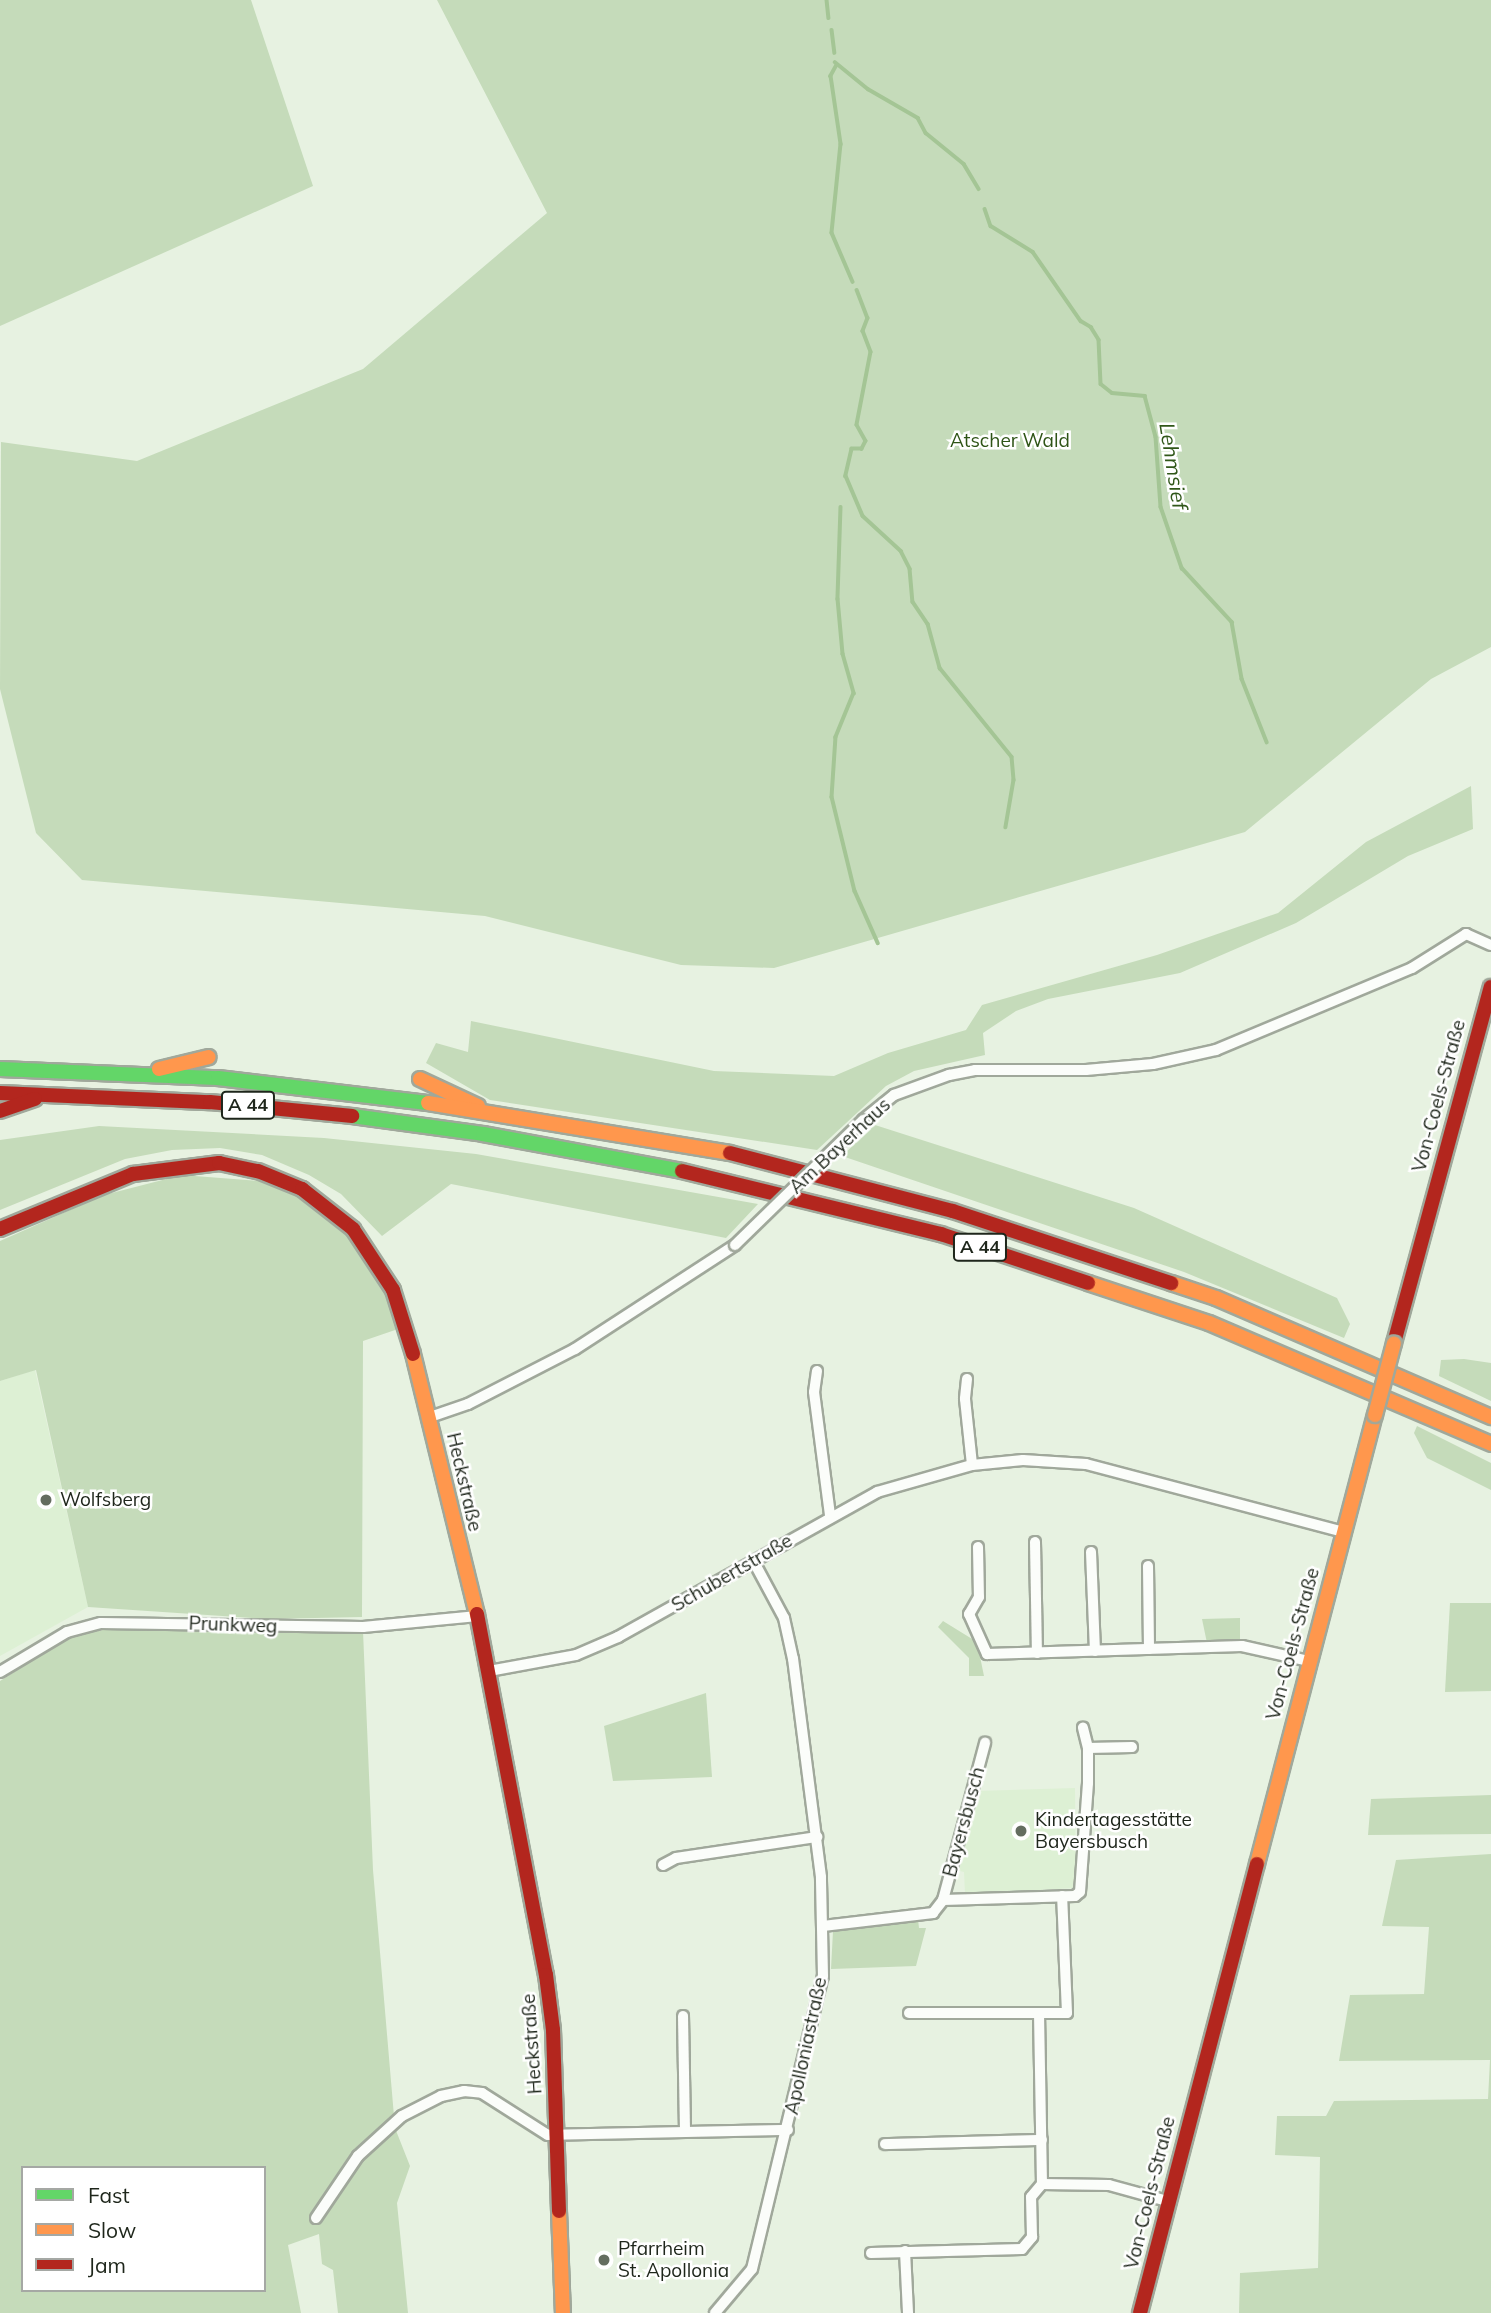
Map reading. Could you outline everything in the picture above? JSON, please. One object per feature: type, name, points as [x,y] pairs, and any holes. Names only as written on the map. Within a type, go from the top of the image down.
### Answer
[{"type":"main road","name":"Von-Coels-Straße","points":[[1140,2313],[1343,1532],[1491,987]]},
{"type":"main road","points":[[138,1074],[209,1057]]},
{"type":"main road","name":"A 44","points":[[0,1069],[138,1074],[338,1090],[487,1111],[746,1156],[953,1211],[1216,1298],[1491,1417]]},
{"type":"main road","points":[[420,1079],[487,1111]]},
{"type":"main road","name":"A 44","points":[[0,1093],[210,1102],[334,1114],[523,1141],[741,1182],[941,1234],[1209,1323],[1491,1444]]},
{"type":"main road","points":[[0,1111],[48,1094]]},
{"type":"main road","name":"Heckstraße","points":[[0,1229],[97,1187],[178,1165],[219,1163],[258,1171],[302,1189],[353,1229],[393,1290],[429,1417],[477,1616],[546,1975],[557,2135],[563,2313]]},
{"type":"street","name":"Am Bayerhaus","points":[[429,1417],[468,1404],[575,1349],[735,1245],[863,1120],[894,1095],[949,1075],[975,1070],[1086,1070],[1153,1064],[1216,1050],[1412,968],[1466,934],[1491,945]]},
{"type":"street","points":[[817,1371],[814,1392],[830,1517]]},
{"type":"street","points":[[967,1379],[965,1398],[972,1465]]},
{"type":"street","name":"Schubertstraße","points":[[489,1671],[586,1651],[754,1562],[830,1517],[911,1480],[972,1465],[1023,1460],[1086,1464],[1343,1532]]},
{"type":"street","points":[[1035,1542],[1037,1653]]},
{"type":"street","points":[[978,1547],[979,1597],[969,1614],[987,1654],[1242,1646],[1309,1661]]},
{"type":"street","points":[[1091,1552],[1095,1651]]},
{"type":"street","name":"Apolloniastraße","points":[[715,2313],[752,2269],[788,2130],[823,1976],[823,1926],[817,1837],[784,1618],[754,1562]]},
{"type":"street","points":[[1148,1566],[1149,1649]]},
{"type":"street","name":"Prunkweg","points":[[0,1672],[67,1632],[101,1623],[363,1628],[477,1616]]},
{"type":"street","points":[[823,1926],[933,1913],[943,1900],[1075,1896],[1083,1885],[1088,1748],[1083,1728]]},
{"type":"street","name":"Bayersbusch","points":[[943,1900],[985,1743]]},
{"type":"street","points":[[1088,1748],[1132,1747]]},
{"type":"street","points":[[663,1865],[676,1858],[817,1837]]},
{"type":"street","points":[[909,2013],[1067,2013],[1062,1896]]},
{"type":"street","points":[[872,2253],[1029,2245],[1031,2197],[1042,2184],[1039,2013]]},
{"type":"street","points":[[683,2016],[685,2129]]},
{"type":"street","name":"Heckstraße","points":[[317,2218],[358,2156],[402,2116],[441,2096],[482,2094],[548,2135],[557,2135]]},
{"type":"street","name":"Apolloniastraße","points":[[557,2135],[668,2134],[685,2129],[788,2130]]},
{"type":"street","points":[[885,2144],[1042,2140]]},
{"type":"street","points":[[1042,2184],[1109,2185],[1167,2201]]},
{"type":"street","points":[[905,2252],[908,2313]]},
{"type":"shaded area","points":[[35,1370],[88,1607],[0,1656],[0,1381]]},
{"type":"shaded area","name":"Kindertagesstätte Bayersbusch","points":[[1075,1788],[1076,1888],[965,1894],[964,1872],[955,1870],[976,1791]]},
{"type":"green space","points":[[0,0],[251,0],[313,186],[0,326]]},
{"type":"green space","name":"Atscher Wald","points":[[437,0],[1491,0],[1491,647],[1431,679],[1245,832],[774,968],[681,965],[485,916],[82,880],[36,833],[0,689],[1,442],[137,461],[363,369],[547,213]]},
{"type":"green space","points":[[1471,786],[1473,829],[1408,856],[1296,923],[1180,973],[1048,999],[1016,1011],[983,1033],[985,1055],[914,1071],[886,1086],[817,1150],[490,1100],[426,1063],[436,1043],[468,1052],[471,1021],[714,1071],[834,1076],[888,1053],[966,1030],[982,1005],[1157,955],[1278,913],[1366,842]]},
{"type":"green space","points":[[875,1125],[1134,1208],[1337,1298],[1350,1324],[1344,1338],[1184,1272],[842,1156]]},
{"type":"green space","points":[[99,1126],[324,1138],[476,1154],[758,1204],[726,1238],[451,1184],[382,1236],[341,1194],[309,1175],[262,1155],[220,1148],[172,1150],[125,1159],[0,1210],[0,1140]]},
{"type":"green space","points":[[182,1175],[259,1181],[296,1196],[347,1236],[385,1294],[398,1329],[363,1341],[362,1617],[268,1619],[88,1607],[36,1370],[0,1381],[0,1241],[104,1195]]},
{"type":"green space","points":[[1464,1359],[1491,1363],[1491,1401],[1439,1376],[1441,1360]]},
{"type":"green space","points":[[1417,1426],[1491,1463],[1491,1490],[1427,1458],[1414,1433]]},
{"type":"green space","points":[[1450,1603],[1491,1603],[1491,1691],[1445,1692]]},
{"type":"green space","points":[[1240,1618],[1240,1641],[1207,1643],[1202,1619]]},
{"type":"green space","points":[[943,1621],[977,1642],[984,1676],[969,1676],[969,1658],[938,1627]]},
{"type":"green space","points":[[114,1628],[363,1631],[373,1870],[395,2128],[410,2166],[397,2203],[408,2313],[338,2313],[333,2270],[322,2264],[319,2234],[288,2245],[301,2313],[0,2313],[0,1681],[71,1636]]},
{"type":"green space","points":[[706,1693],[712,1777],[613,1781],[604,1726]]},
{"type":"green space","points":[[1491,1795],[1491,1834],[1368,1835],[1371,1799]]},
{"type":"green space","points":[[1491,1854],[1491,2313],[1239,2313],[1240,2273],[1318,2268],[1320,2157],[1275,2155],[1277,2116],[1326,2116],[1334,2101],[1488,2099],[1490,2060],[1339,2061],[1350,1995],[1424,1994],[1429,1927],[1382,1926],[1396,1860]]},
{"type":"green space","points":[[918,1919],[919,1928],[926,1928],[916,1966],[831,1969],[833,1931]]},
{"type":"waterway","name":"Lehmsief","points":[[827,0],[829,18]]},
{"type":"waterway","name":"Lehmsief","points":[[832,30],[835,53]]},
{"type":"waterway","name":"Lehmsief","points":[[835,62],[868,89],[918,118],[926,133],[964,164],[979,189]]},
{"type":"waterway","name":"Lehmsief","points":[[837,65],[831,76],[841,144],[832,233],[853,282]]},
{"type":"waterway","name":"Lehmsief","points":[[985,209],[991,226],[1033,252],[1081,321],[1091,327],[1099,340],[1101,384],[1112,393],[1145,396],[1156,437],[1161,507],[1182,568],[1232,622],[1242,679],[1267,742]]},
{"type":"waterway","name":"Lehmsief","points":[[857,290],[868,318],[863,331],[871,352],[857,425],[866,441],[862,449],[852,449],[846,476],[863,516],[901,551],[910,569],[913,602],[928,624],[940,668],[1012,757],[1014,780],[1006,827]]},
{"type":"waterway","points":[[841,507],[838,599],[843,654],[854,693],[836,737],[832,797],[855,891],[878,943]]},
{"type":"traffic: fast","points":[[0,1069],[218,1078],[428,1103]]},
{"type":"traffic: fast","points":[[352,1116],[483,1134],[682,1171]]},
{"type":"traffic: slow","points":[[159,1069],[209,1057]]},
{"type":"traffic: slow","points":[[420,1079],[478,1106]]},
{"type":"traffic: slow","points":[[428,1103],[730,1153]]},
{"type":"traffic: slow","points":[[1088,1283],[1209,1323],[1491,1444]]},
{"type":"traffic: slow","points":[[1171,1283],[1216,1298],[1491,1417]]},
{"type":"traffic: slow","points":[[1375,1415],[1394,1343]]},
{"type":"traffic: slow","points":[[413,1354],[477,1614]]},
{"type":"traffic: slow","points":[[1257,1864],[1375,1415]]},
{"type":"traffic: slow","points":[[559,2211],[563,2313]]},
{"type":"traffic: jam","points":[[1394,1343],[1491,987]]},
{"type":"traffic: jam","points":[[0,1093],[210,1102],[352,1116]]},
{"type":"traffic: jam","points":[[0,1111],[35,1099]]},
{"type":"traffic: jam","points":[[730,1153],[953,1211],[1171,1283]]},
{"type":"traffic: jam","points":[[0,1229],[133,1174],[219,1163],[258,1171],[302,1189],[353,1229],[393,1290],[413,1354]]},
{"type":"traffic: jam","points":[[682,1171],[941,1234],[1088,1283]]},
{"type":"traffic: jam","points":[[477,1614],[546,1975],[553,2030],[559,2211]]},
{"type":"traffic: jam","points":[[1140,2313],[1257,1864]]},
{"type":"place","name":"Wolfsberg","points":[[46,1500]]},
{"type":"place","name":"Kindertagesstätte Bayersbusch","points":[[1021,1831]]},
{"type":"place","name":"Pfarrheim St. Apollonia","points":[[604,2260]]}]
